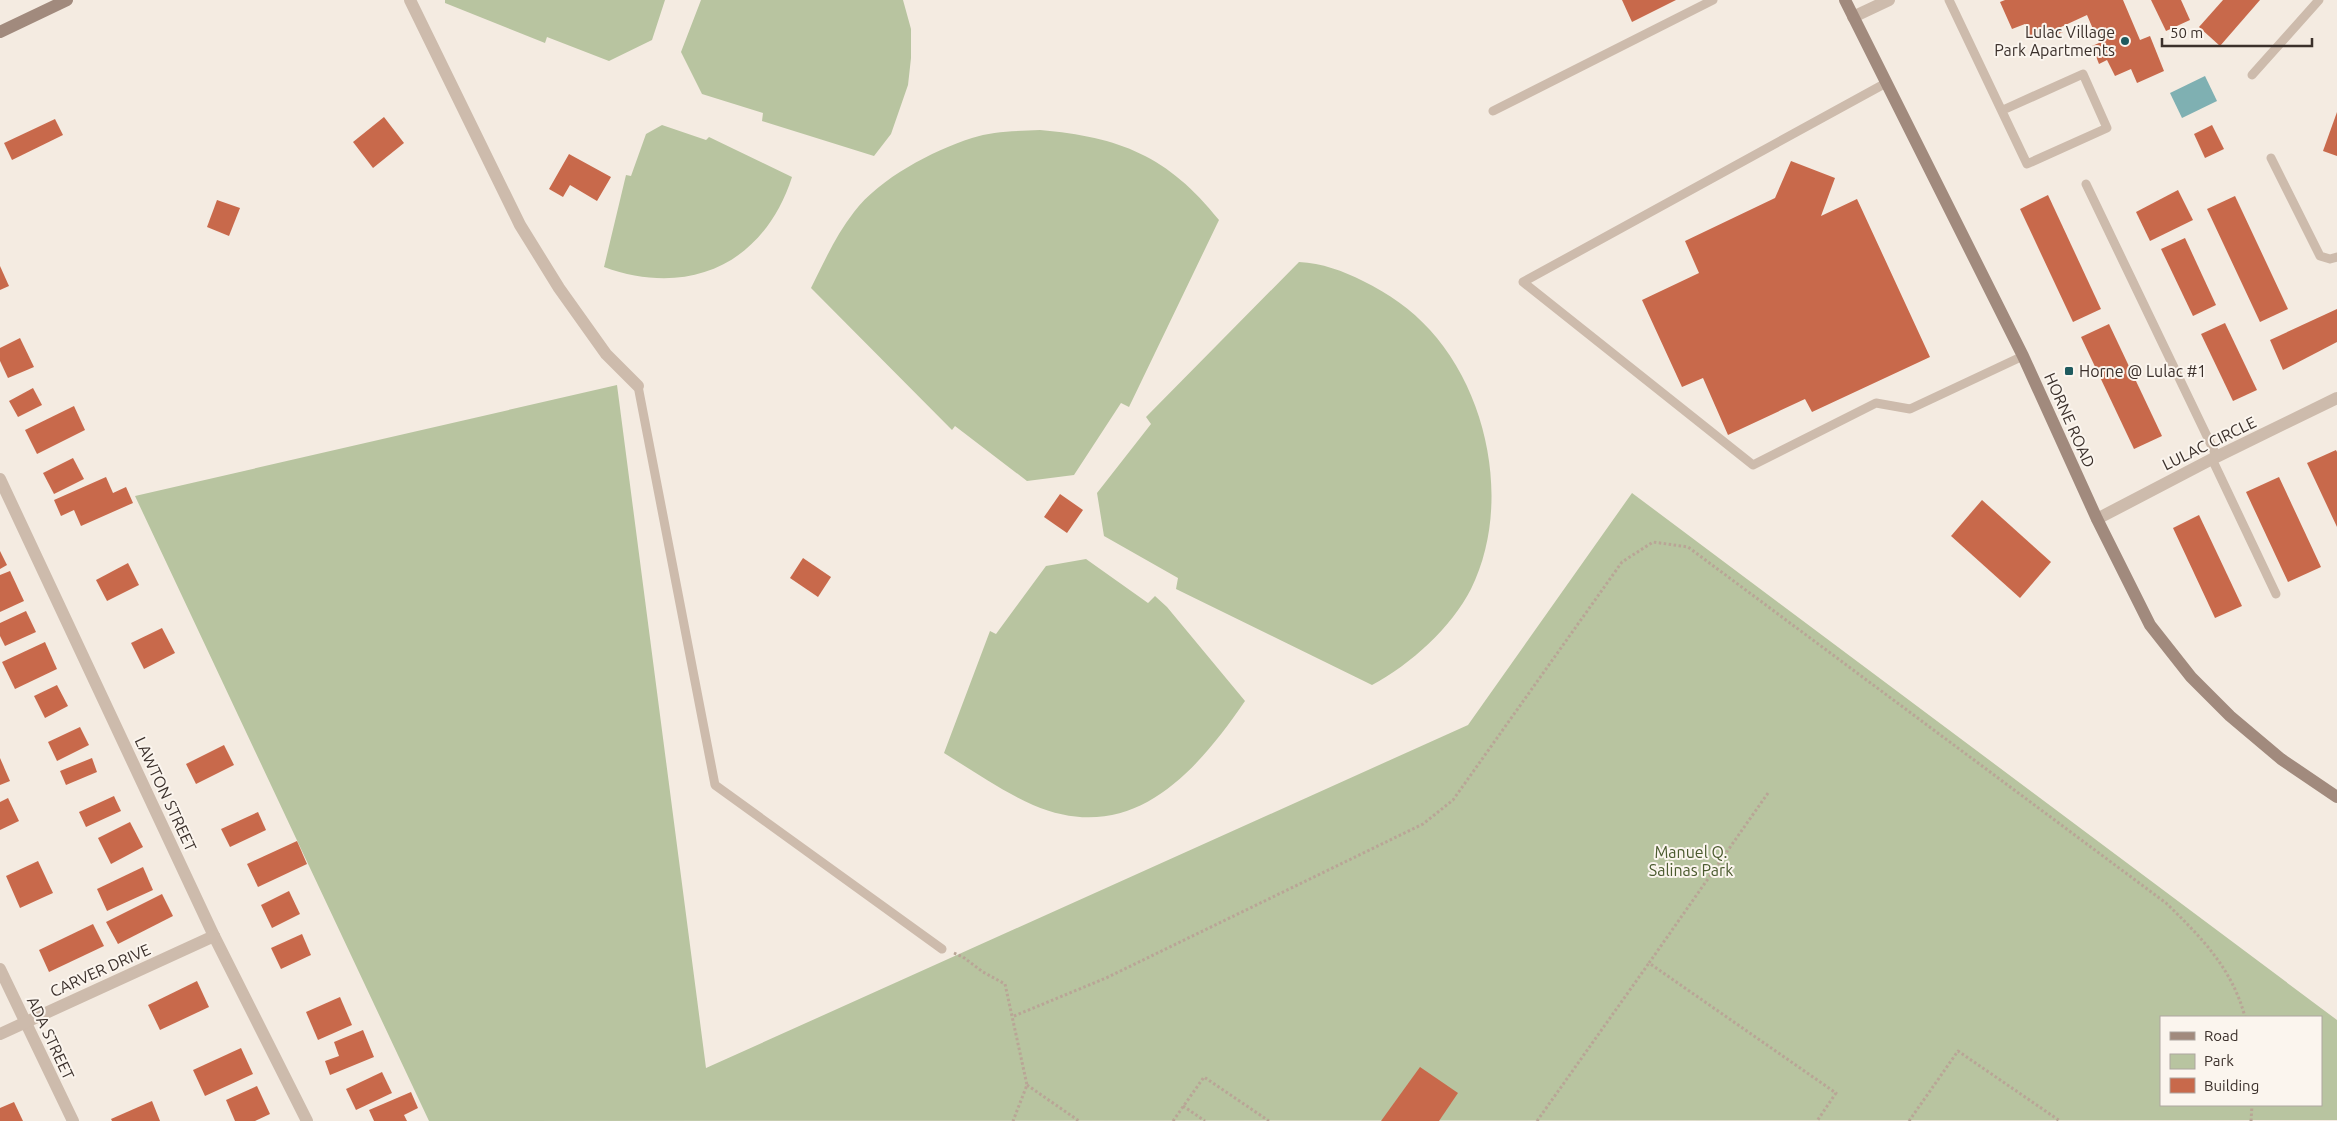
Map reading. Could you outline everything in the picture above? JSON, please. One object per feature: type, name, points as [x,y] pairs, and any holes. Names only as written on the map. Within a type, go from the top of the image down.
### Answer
[{"type":"main road","points":[[0,32],[67,0]]},
{"type":"main road","name":"HORNE ROAD","points":[[1845,0],[2023,356],[2097,519],[2150,624],[2191,677],[2230,716],[2281,759],[2337,797]]},
{"type":"street","points":[[410,0],[520,225],[559,288],[606,354],[638,386]]},
{"type":"street","points":[[1854,17],[1889,0]]},
{"type":"street","name":"LULAC CIRCLE","points":[[2097,519],[2214,458],[2337,398]]},
{"type":"street","name":"LAWTON STREET","points":[[0,479],[214,936],[307,1121]]},
{"type":"street","name":"CARVER DRIVE","points":[[0,1034],[214,936]]},
{"type":"street","name":"ADA STREET","points":[[0,969],[72,1121]]},
{"type":"lane","points":[[1493,111],[1713,0]]},
{"type":"lane","points":[[1949,0],[2027,164],[2107,128],[2083,74],[2002,110]]},
{"type":"lane","points":[[2252,75],[2319,0]]},
{"type":"lane","points":[[1886,83],[1523,282],[1753,465],[1876,404],[1910,409],[2023,356]]},
{"type":"lane","points":[[2272,158],[2320,256],[2330,259],[2337,257]]},
{"type":"lane","points":[[2086,184],[2276,594]]},
{"type":"lane","points":[[638,386],[715,785],[942,949]]},
{"type":"path","points":[[1014,1016],[1106,978],[1423,824],[1453,800],[1622,562],[1652,542],[1688,548],[2166,903],[2205,941],[2239,993],[2245,1016]]},
{"type":"path","points":[[1537,1121],[1768,793]]},
{"type":"path","points":[[942,949],[963,957],[983,972],[1005,984],[1014,1016],[1027,1086],[1013,1121]]},
{"type":"path","points":[[1649,963],[1836,1093],[1817,1121]]},
{"type":"path","points":[[1909,1121],[1958,1051],[2060,1121]]},
{"type":"path","points":[[1173,1121],[1204,1077],[1269,1121]]},
{"type":"path","points":[[1027,1086],[1078,1121]]},
{"type":"path","points":[[1183,1106],[1205,1121]]},
{"type":"path","points":[[2251,1121],[2252,1106]]},
{"type":"green space","points":[[445,0],[665,0],[652,40],[609,61],[547,37],[545,43],[445,3]]},
{"type":"green space","points":[[701,0],[903,0],[911,29],[911,58],[908,85],[891,134],[874,156],[762,121],[763,113],[702,94],[681,52]]},
{"type":"green space","points":[[662,125],[706,140],[709,137],[792,177],[779,207],[763,232],[743,252],[719,266],[693,275],[665,278],[635,276],[604,267],[626,175],[631,176],[646,134]]},
{"type":"green space","points":[[1040,130],[1095,138],[1140,154],[1161,165],[1181,180],[1219,220],[1129,407],[1121,403],[1074,475],[1027,481],[955,426],[952,430],[811,288],[831,249],[854,212],[892,177],[940,150],[972,138],[1014,131]]},
{"type":"green space","points":[[1299,262],[1332,268],[1363,281],[1399,302],[1430,330],[1451,357],[1467,387],[1480,420],[1488,454],[1491,489],[1490,524],[1483,557],[1471,589],[1453,617],[1429,644],[1401,667],[1372,685],[1176,589],[1178,578],[1104,536],[1097,493],[1151,424],[1146,417]]},
{"type":"green space","name":"Manuel Q. Salinas Park","points":[[617,385],[706,1068],[1468,725],[1632,493],[2337,1020],[2337,1120],[429,1121],[135,496]]},
{"type":"green space","points":[[1086,559],[1148,603],[1155,596],[1167,607],[1245,701],[1205,754],[1182,777],[1157,796],[1130,810],[1100,817],[1068,816],[1033,805],[999,787],[944,753],[990,631],[996,634],[1046,566]]},
{"type":"water","points":[[2205,76],[2217,101],[2182,118],[2170,93]]},
{"type":"building","points":[[1622,0],[1676,0],[1632,22]]},
{"type":"building","name":"Lulac Village Park Apartments","points":[[2005,0],[2123,0],[2140,40],[2150,36],[2164,71],[2137,83],[2131,69],[2115,76],[2107,60],[2099,64],[2092,46],[2099,43],[2087,15],[2061,27],[2063,32],[2047,39],[2044,34],[2031,39],[2025,24],[2012,29],[2000,2]]},
{"type":"building","points":[[2151,0],[2181,0],[2190,20],[2166,31]]},
{"type":"building","points":[[2223,0],[2260,0],[2220,46],[2199,27]]},
{"type":"building","points":[[2337,112],[2337,156],[2323,151]]},
{"type":"building","points":[[384,117],[404,143],[373,168],[353,142]]},
{"type":"building","points":[[55,119],[63,135],[12,160],[4,143]]},
{"type":"building","points":[[2212,125],[2224,149],[2205,158],[2194,134]]},
{"type":"building","points":[[569,154],[611,177],[597,201],[570,185],[563,197],[549,189]]},
{"type":"building","points":[[1791,161],[1835,178],[1821,216],[1857,199],[1930,357],[1812,412],[1805,399],[1728,435],[1703,378],[1682,387],[1642,300],[1699,273],[1685,241],[1775,198]]},
{"type":"building","points":[[2178,190],[2193,220],[2150,241],[2136,212]]},
{"type":"building","points":[[2048,195],[2101,309],[2073,322],[2020,209]]},
{"type":"building","points":[[2235,196],[2288,309],[2260,322],[2207,209]]},
{"type":"building","points":[[217,200],[240,208],[229,236],[207,227]]},
{"type":"building","points":[[2185,238],[2216,305],[2193,316],[2161,249]]},
{"type":"building","points":[[0,266],[9,286],[0,290]]},
{"type":"building","points":[[2337,309],[2337,342],[2283,370],[2270,340]]},
{"type":"building","points":[[2225,323],[2257,390],[2233,401],[2201,334]]},
{"type":"building","points":[[2109,324],[2162,436],[2134,449],[2081,337]]},
{"type":"building","points":[[20,338],[34,367],[8,378],[0,361],[0,348]]},
{"type":"building","points":[[33,388],[42,405],[18,417],[9,401]]},
{"type":"building","points":[[74,406],[85,430],[37,454],[25,430]]},
{"type":"building","points":[[2336,450],[2337,452],[2337,527],[2307,463]]},
{"type":"building","points":[[73,458],[84,479],[54,494],[43,473]]},
{"type":"building","points":[[106,477],[113,493],[126,487],[133,503],[81,526],[74,510],[61,516],[54,500]]},
{"type":"building","points":[[2279,477],[2321,567],[2288,582],[2246,492]]},
{"type":"building","points":[[1060,494],[1083,510],[1067,533],[1044,517]]},
{"type":"building","points":[[1982,500],[2051,562],[2020,598],[1951,536]]},
{"type":"building","points":[[2199,515],[2242,606],[2215,618],[2173,528]]},
{"type":"building","points":[[0,551],[7,565],[0,569]]},
{"type":"building","points":[[803,558],[831,577],[818,597],[790,578]]},
{"type":"building","points":[[128,563],[139,585],[107,601],[96,580]]},
{"type":"building","points":[[10,571],[24,601],[0,612],[0,575]]},
{"type":"building","points":[[26,611],[36,632],[5,646],[0,636],[0,623]]},
{"type":"building","points":[[162,628],[175,653],[144,669],[131,643]]},
{"type":"building","points":[[45,642],[57,669],[15,689],[2,662]]},
{"type":"building","points":[[57,685],[68,706],[45,718],[34,696]]},
{"type":"building","points":[[80,727],[89,745],[57,761],[48,742]]},
{"type":"building","points":[[224,745],[234,765],[196,784],[186,764]]},
{"type":"building","points":[[0,758],[10,781],[0,785]]},
{"type":"building","points":[[92,758],[97,772],[66,785],[60,771]]},
{"type":"building","points":[[114,796],[121,811],[86,827],[79,812]]},
{"type":"building","points":[[8,798],[19,821],[0,830],[0,802]]},
{"type":"building","points":[[258,812],[266,830],[230,847],[221,829]]},
{"type":"building","points":[[130,822],[143,847],[111,864],[98,838]]},
{"type":"building","points":[[297,841],[307,864],[258,887],[247,864]]},
{"type":"building","points":[[38,861],[53,893],[20,908],[6,876]]},
{"type":"building","points":[[143,867],[153,890],[107,911],[97,889]]},
{"type":"building","points":[[289,891],[300,914],[272,928],[261,905]]},
{"type":"building","points":[[162,894],[173,916],[118,944],[106,922]]},
{"type":"building","points":[[93,924],[104,946],[49,972],[39,950]]},
{"type":"building","points":[[302,934],[311,955],[281,969],[271,948]]},
{"type":"building","points":[[197,981],[209,1007],[160,1030],[148,1005]]},
{"type":"building","points":[[340,997],[352,1025],[318,1040],[306,1012]]},
{"type":"building","points":[[363,1030],[374,1057],[330,1075],[325,1061],[339,1056],[334,1042]]},
{"type":"building","points":[[241,1048],[253,1074],[205,1096],[193,1070]]},
{"type":"building","points":[[1420,1067],[1458,1093],[1439,1121],[1381,1121]]},
{"type":"building","points":[[382,1072],[392,1093],[356,1110],[346,1089]]},
{"type":"building","points":[[257,1086],[270,1114],[255,1121],[235,1121],[226,1100]]},
{"type":"building","points":[[411,1092],[418,1108],[404,1115],[407,1121],[374,1121],[369,1110]]},
{"type":"building","points":[[152,1101],[160,1121],[112,1121],[111,1119]]},
{"type":"building","points":[[14,1102],[23,1121],[0,1121],[0,1108]]},
{"type":"place","name":"Lulac Village Park Apartments","points":[[2125,41]]},
{"type":"place","name":"Horne @ Lulac #1","points":[[2069,371]]}]
